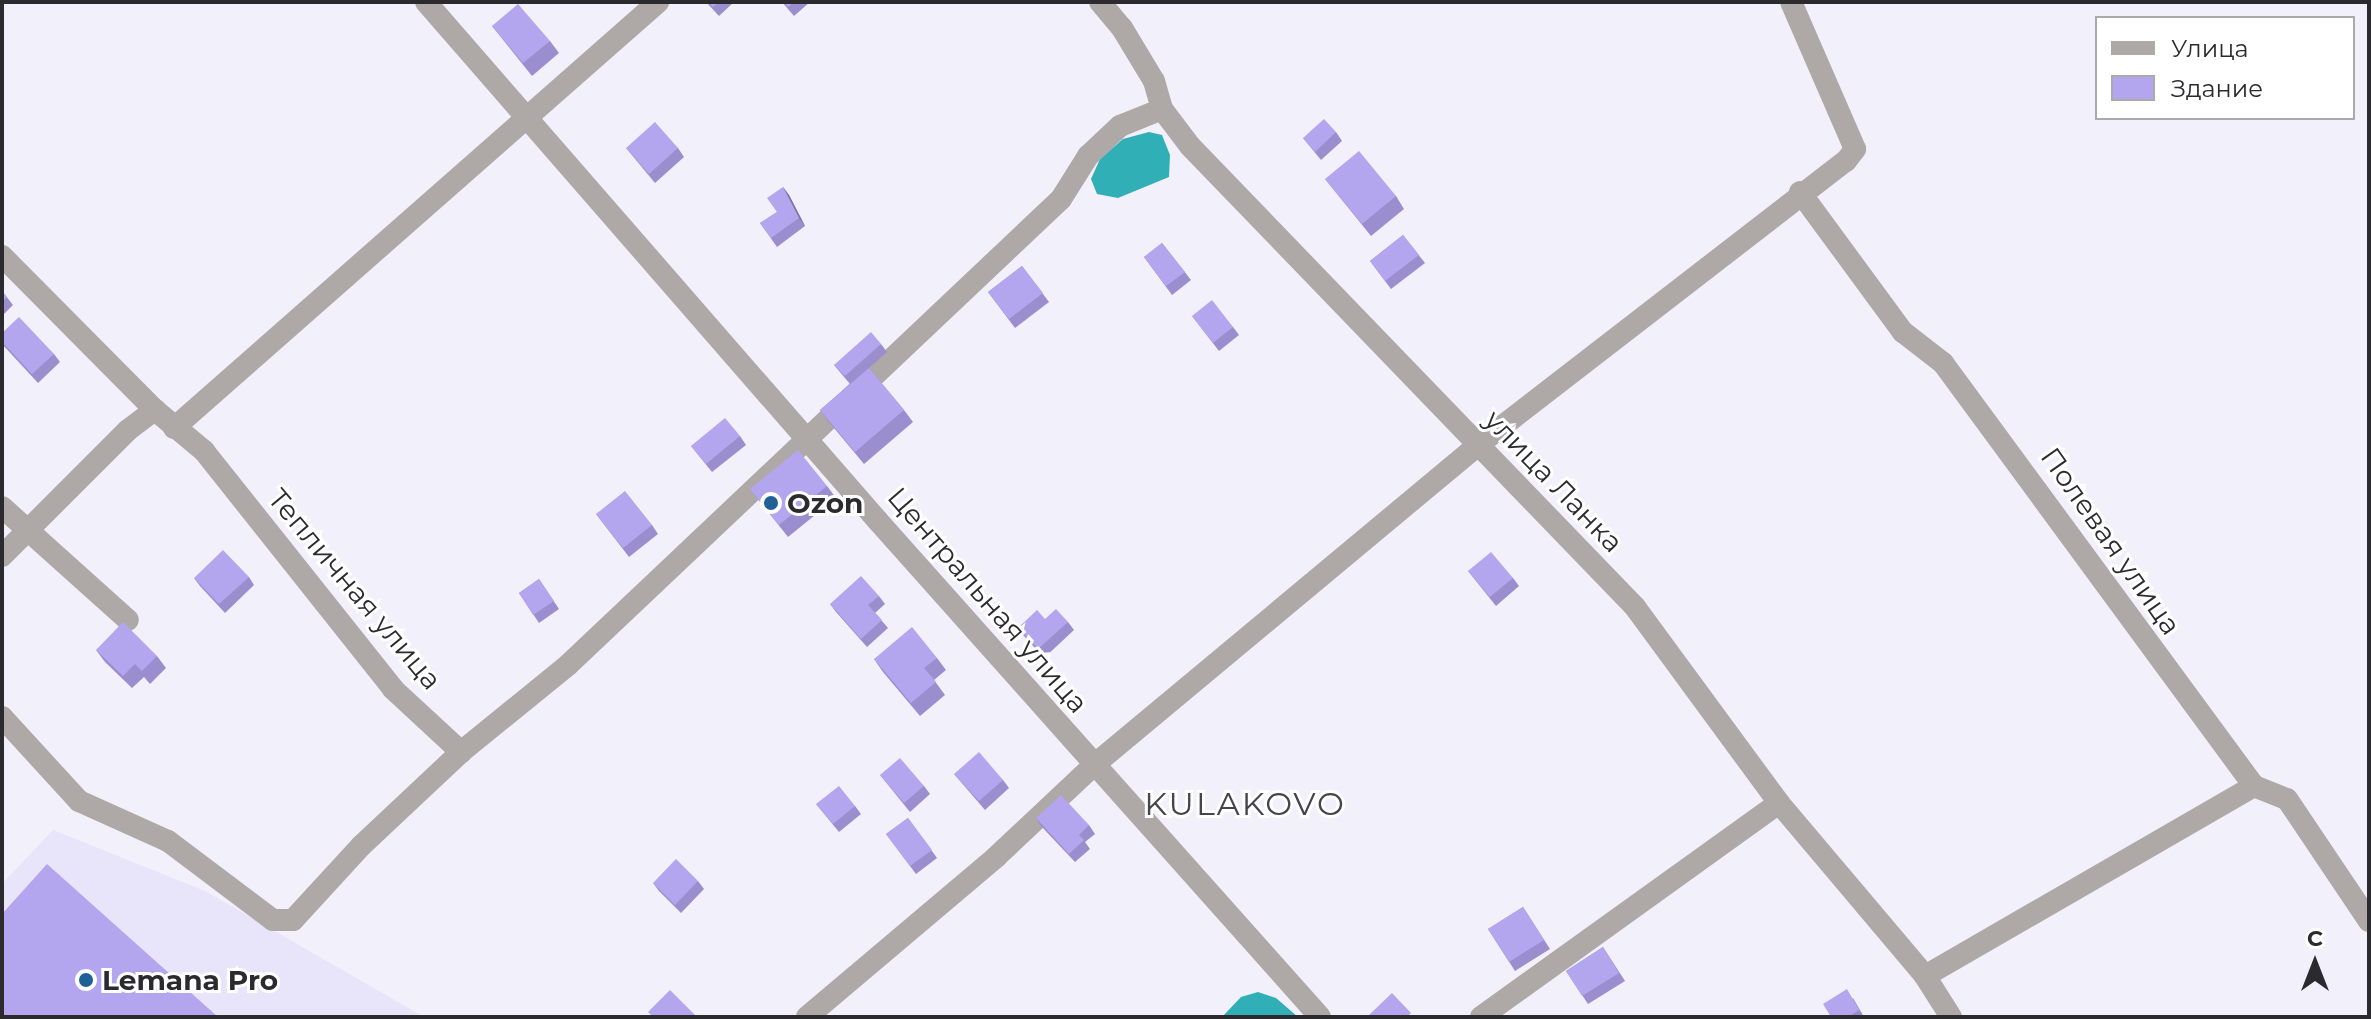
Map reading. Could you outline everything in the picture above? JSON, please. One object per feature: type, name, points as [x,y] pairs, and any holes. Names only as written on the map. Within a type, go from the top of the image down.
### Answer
[{"type":"street","name":"Центральная улица","points":[[426,2],[1094,765],[1320,1017]]},
{"type":"street","points":[[174,428],[658,2]]},
{"type":"street","name":"улица Ланка","points":[[1100,2],[1154,81],[1162,109],[1190,146],[1635,607],[1779,803],[1925,976],[1951,1017]]},
{"type":"street","points":[[807,1017],[996,857],[1094,765],[1478,445],[1855,149],[1791,2]]},
{"type":"street","points":[[2,717],[79,801],[168,841],[229,882],[273,920],[293,920],[361,846],[461,752],[568,665],[1061,199],[1088,156],[1120,126],[1162,109]]},
{"type":"street","name":"Полевая улица","points":[[1800,192],[1903,332],[1943,363],[2254,786],[2287,799],[2369,921]]},
{"type":"street","name":"Тепличная улица","points":[[2,256],[155,410],[204,451],[393,689],[461,752]]},
{"type":"street","points":[[2,556],[155,410]]},
{"type":"street","points":[[2,507],[128,620]]},
{"type":"street","points":[[1925,976],[2254,786]]},
{"type":"street","points":[[1481,1017],[1779,803]]},
{"type":"shaded area","points":[[53,830],[205,891],[424,1017],[2,1017],[2,884]]},
{"type":"water","points":[[1149,132],[1162,135],[1170,155],[1169,177],[1118,198],[1097,194],[1091,179],[1100,159],[1123,139]]},
{"type":"water","points":[[1258,992],[1276,998],[1298,1017],[1222,1017],[1241,997]]},
{"type":"building","points":[[518,4],[550,41],[523,63],[492,26]]},
{"type":"building","points":[[1324,119],[1336,132],[1315,152],[1303,138]]},
{"type":"building","points":[[655,122],[678,148],[649,174],[626,148]]},
{"type":"building","points":[[1359,151],[1396,196],[1362,224],[1325,179]]},
{"type":"building","points":[[783,187],[799,218],[771,238],[760,223],[777,212],[767,198]]},
{"type":"building","points":[[1403,235],[1419,255],[1385,281],[1370,261]]},
{"type":"building","points":[[1162,243],[1185,272],[1166,286],[1144,257]]},
{"type":"building","points":[[1022,266],[1043,293],[1009,319],[988,292]]},
{"type":"building","points":[[1212,300],[1233,327],[1213,343],[1192,316]]},
{"type":"building","points":[[19,317],[54,354],[32,374],[2,342],[2,333]]},
{"type":"building","points":[[871,332],[881,344],[845,376],[834,365]]},
{"type":"building","points":[[869,368],[904,410],[855,452],[820,410]]},
{"type":"building","points":[[725,418],[740,436],[706,464],[691,446]]},
{"type":"building","points":[[798,450],[827,486],[779,525],[750,489]]},
{"type":"building","points":[[625,491],[652,525],[623,548],[596,514]]},
{"type":"building","points":[[223,550],[249,577],[219,604],[194,578]]},
{"type":"building","points":[[1491,552],[1513,578],[1490,597],[1468,571]]},
{"type":"building","points":[[861,576],[879,596],[868,605],[882,620],[861,639],[830,604]]},
{"type":"building","points":[[539,579],[554,601],[533,615],[519,593]]},
{"type":"building","points":[[1056,609],[1068,622],[1038,649],[1018,628],[1037,610],[1045,619]]},
{"type":"building","points":[[123,622],[157,656],[142,671],[135,664],[123,676],[96,650]]},
{"type":"building","points":[[912,627],[937,658],[924,668],[936,682],[911,703],[874,659]]},
{"type":"building","points":[[979,752],[1003,780],[979,801],[954,774]]},
{"type":"building","points":[[900,758],[924,786],[904,803],[880,775]]},
{"type":"building","points":[[839,786],[855,806],[833,824],[816,804]]},
{"type":"building","points":[[1061,795],[1089,825],[1079,835],[1084,840],[1069,854],[1036,818]]},
{"type":"building","points":[[908,818],[932,850],[910,866],[886,834]]},
{"type":"building","points":[[676,859],[698,881],[675,905],[653,883]]},
{"type":"building","name":"Lemana Pro","points":[[47,864],[218,1017],[2,1017],[2,914]]},
{"type":"building","points":[[1523,907],[1544,940],[1509,962],[1488,929]]},
{"type":"building","points":[[1603,947],[1619,973],[1582,996],[1566,971]]},
{"type":"building","points":[[1847,989],[1859,1010],[1848,1017],[1831,1017],[1823,1004]]},
{"type":"building","points":[[670,990],[697,1017],[653,1017],[648,1012]]},
{"type":"building","points":[[1392,993],[1411,1013],[1407,1017],[1371,1017],[1369,1015]]},
{"type":"place","name":"Ozon","points":[[771,503]]},
{"type":"place","name":"Lemana Pro","points":[[86,980]]},
{"type":"district","name":"KULAKOVO","points":[[1245,804]]}]
